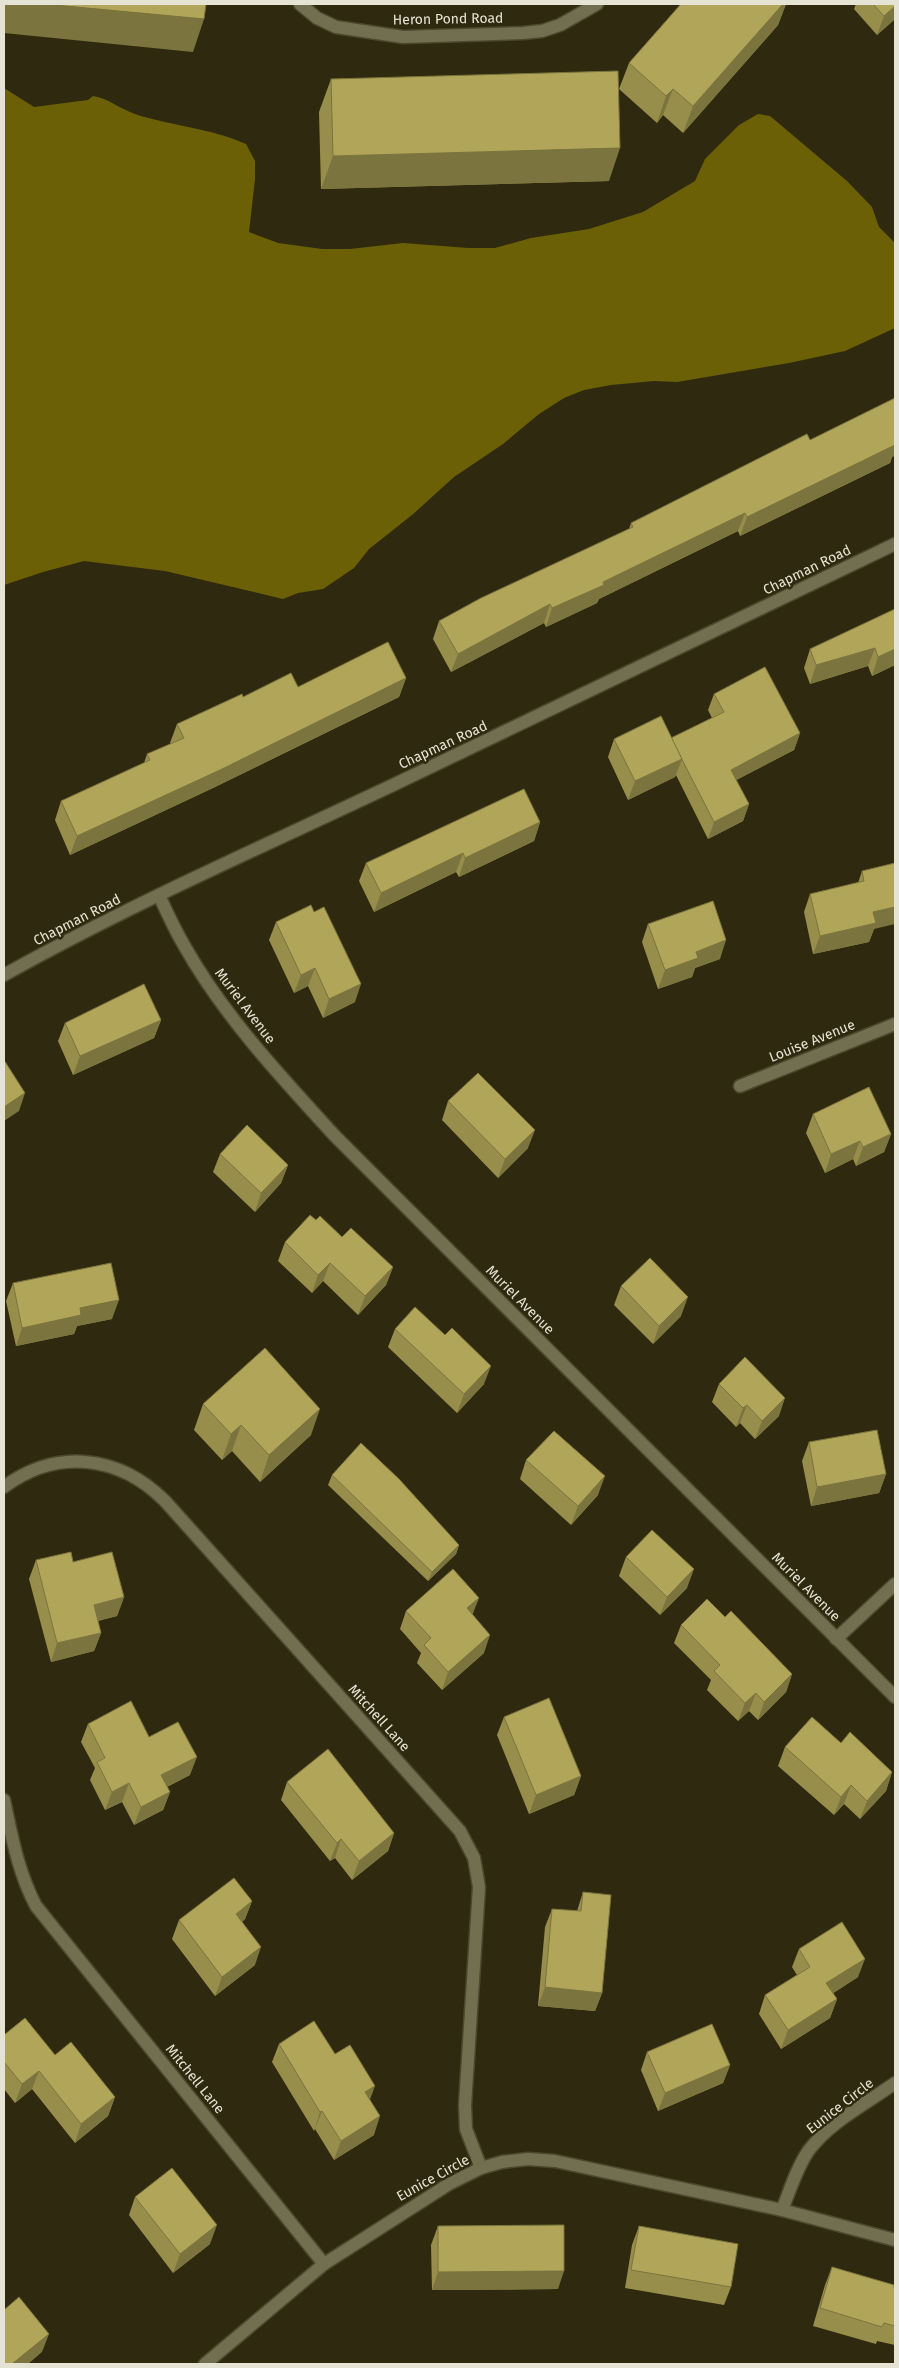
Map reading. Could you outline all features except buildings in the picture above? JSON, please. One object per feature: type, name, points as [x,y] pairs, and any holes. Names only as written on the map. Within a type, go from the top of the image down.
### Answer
[{"type":"street","name":"Heron Pond Road","points":[[300,4],[317,18],[336,28],[403,37],[542,31],[560,26],[597,4]]},
{"type":"street","name":"Chapman Road","points":[[4,975],[61,943],[158,896],[507,732],[895,544]]},
{"type":"street","name":"Muriel Avenue","points":[[158,896],[185,948],[223,1003],[259,1050],[335,1136],[895,1698]]},
{"type":"street","name":"Louise Avenue","points":[[740,1086],[895,1024]]},
{"type":"street","name":"Mitchell Lane","points":[[4,1487],[35,1469],[73,1461],[112,1466],[146,1484],[165,1501],[460,1831],[474,1858],[479,1887],[465,2105],[466,2129],[481,2168]]},
{"type":"street","points":[[836,1639],[895,1584]]},
{"type":"street","name":"Mitchell Lane","points":[[4,1800],[17,1860],[25,1884],[36,1906],[324,2264]]},
{"type":"street","name":"Eunice Circle","points":[[782,2210],[804,2159],[817,2141],[833,2126],[895,2083]]},
{"type":"street","name":"Eunice Circle","points":[[205,2364],[324,2264],[413,2205],[481,2168],[515,2160],[555,2162],[782,2210],[895,2240]]},
{"type":"shaded area","points":[[4,88],[34,107],[88,100],[93,96],[98,97],[135,114],[162,122],[219,134],[246,144],[255,161],[255,179],[249,232],[278,243],[322,249],[350,249],[403,243],[495,248],[531,238],[589,229],[643,212],[695,181],[705,159],[739,125],[758,114],[770,116],[847,181],[872,207],[879,227],[895,243],[895,328],[845,351],[789,363],[677,382],[654,381],[611,385],[584,390],[564,398],[539,414],[503,444],[454,477],[412,515],[369,549],[354,568],[323,589],[298,593],[283,599],[165,571],[84,561],[4,585]]}]
